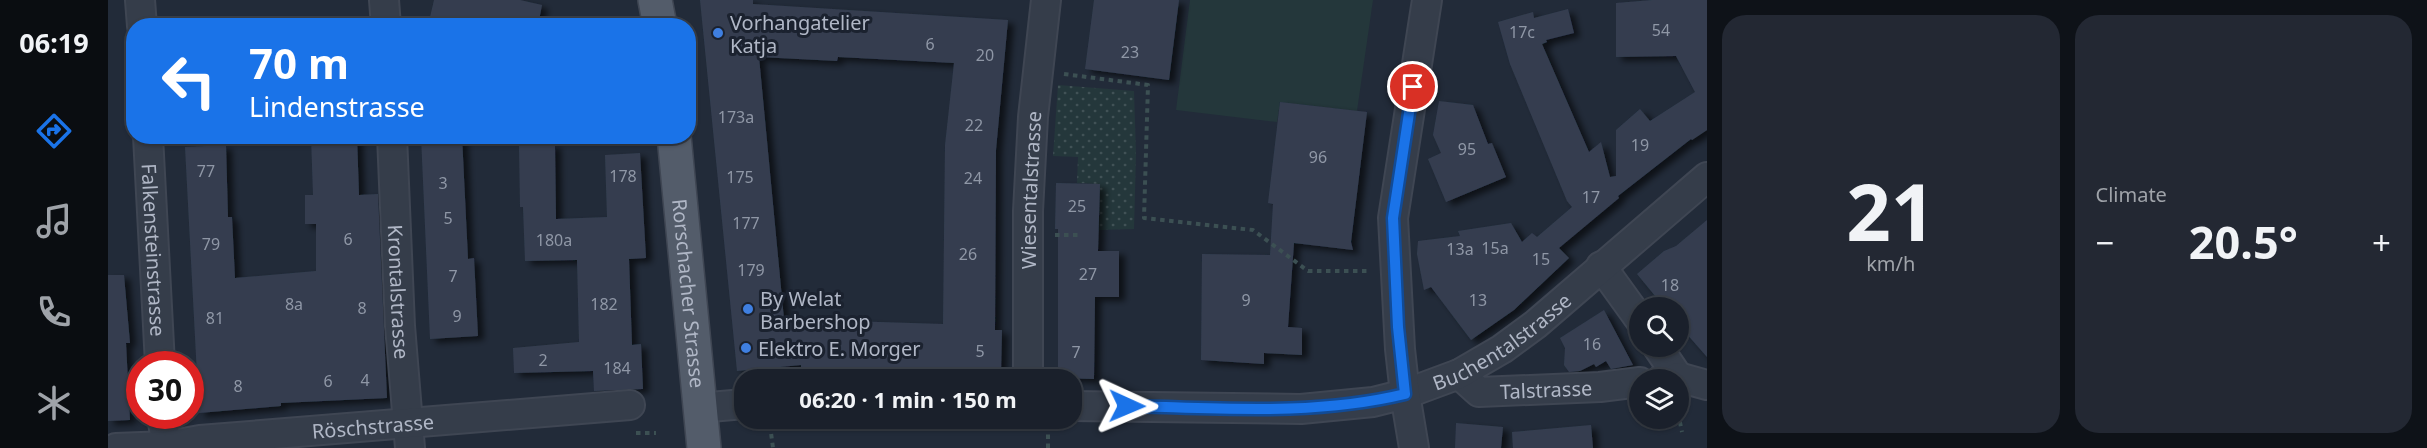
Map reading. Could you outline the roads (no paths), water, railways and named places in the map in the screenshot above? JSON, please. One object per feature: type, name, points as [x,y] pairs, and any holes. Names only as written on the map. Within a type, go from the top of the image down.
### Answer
[{"type":"main road","points":[[655,0],[658,18]]},
{"type":"main road","name":"Rorschacher Strasse","points":[[675,144],[704,448]]},
{"type":"street","points":[[140,0],[141,18]]},
{"type":"street","points":[[384,0],[385,18]]},
{"type":"street","name":"Wiesentalstrasse","points":[[1028,369],[1028,211],[1033,117],[1046,0]]},
{"type":"street","points":[[1414,448],[1405,394],[1398,327],[1393,218],[1427,0]]},
{"type":"street","name":"Falkensteinstrasse","points":[[148,144],[159,351]]},
{"type":"street","name":"Krontalstrasse","points":[[392,144],[400,326],[410,435]]},
{"type":"street","name":"Buchentalstrasse","points":[[1082,406],[1300,409],[1373,402],[1405,394],[1459,374],[1502,350],[1536,324],[1707,177]]},
{"type":"street","points":[[1601,266],[1629,305]]},
{"type":"street","name":"Talstrasse","points":[[1459,374],[1479,392],[1600,387],[1629,383]]},
{"type":"street","points":[[1689,382],[1707,385]]},
{"type":"street","name":"Röschstrasse","points":[[116,448],[167,447],[200,440],[251,442],[410,435],[630,405]]},
{"type":"street","points":[[699,408],[734,405]]},
{"type":"street","points":[[164,429],[167,447]]},
{"type":"place","name":"Vorhangatelier Katja","points":[[718,33]]},
{"type":"place","name":"By Welat Barbershop","points":[[748,309]]},
{"type":"place","name":"Elektro E. Morger","points":[[746,348]]}]
